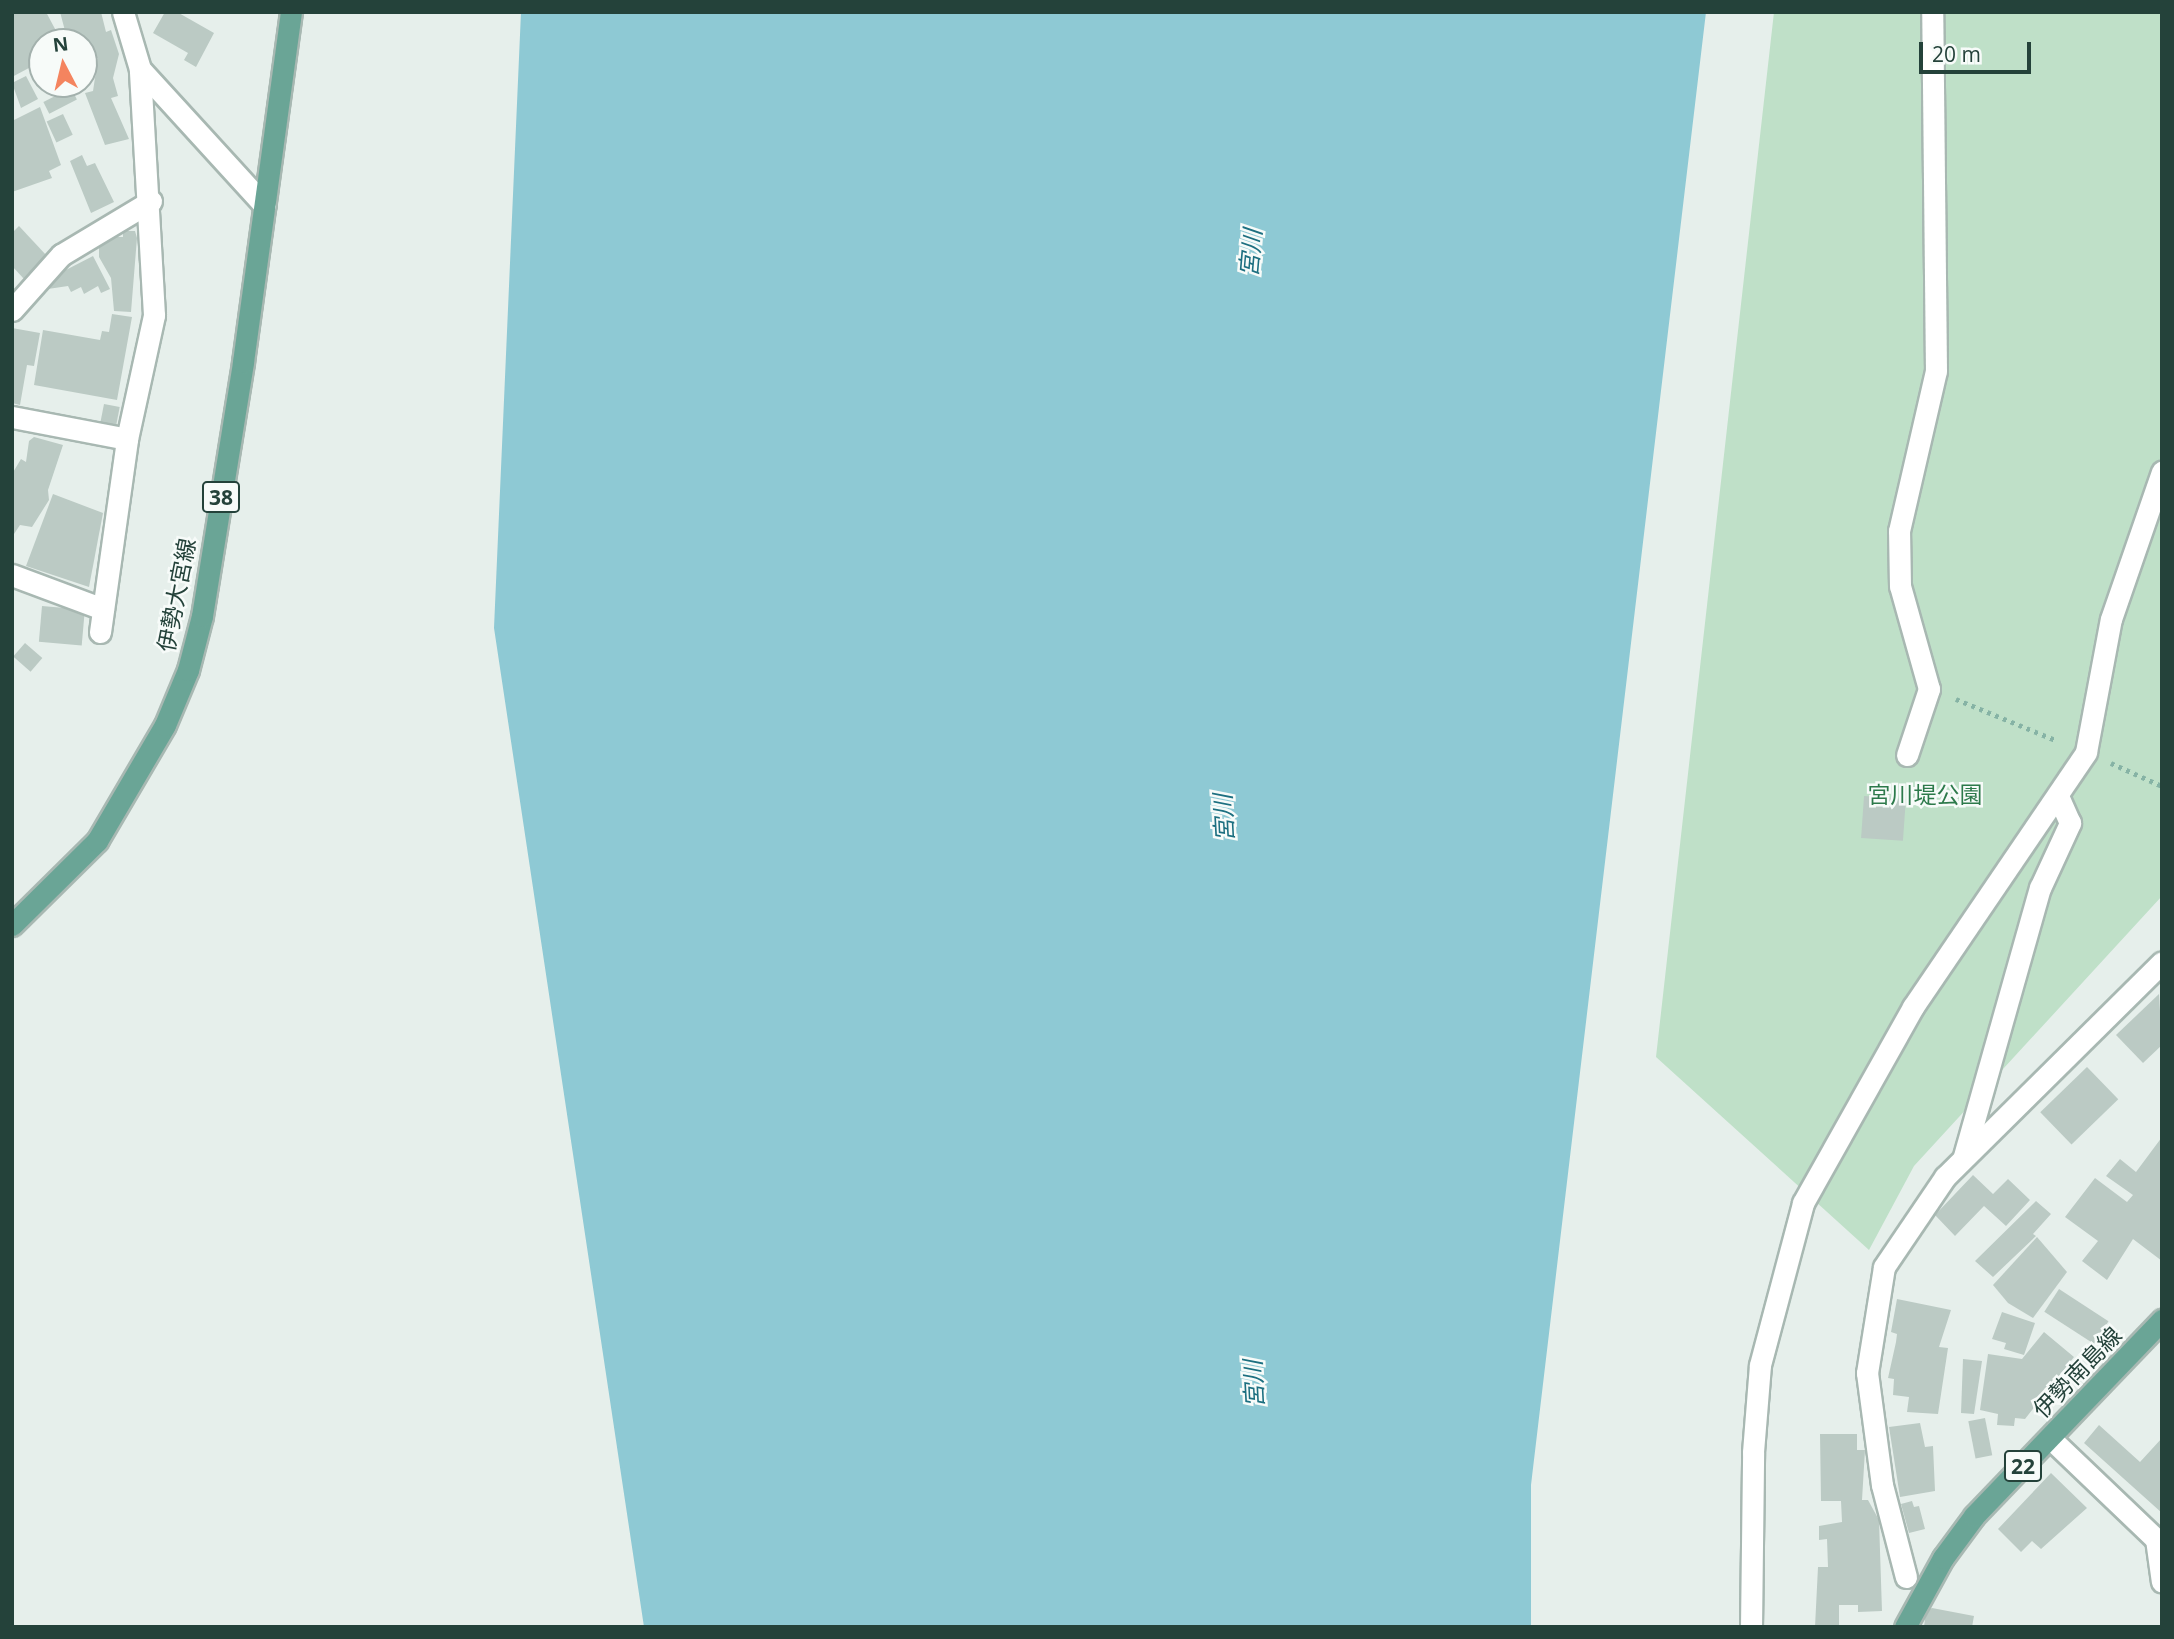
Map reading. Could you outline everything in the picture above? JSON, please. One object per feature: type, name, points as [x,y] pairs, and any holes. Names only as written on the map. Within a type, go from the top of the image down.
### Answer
[{"type":"main road","name":"伊勢大宮線","points":[[12,925],[97,841],[166,725],[188,670],[204,602],[265,206],[291,12]]},
{"type":"main road","name":"伊勢南島線","points":[[1905,1627],[1943,1558],[1973,1516],[2162,1320]]},
{"type":"street","points":[[100,632],[127,439],[154,315],[151,201],[140,69],[123,12]]},
{"type":"street","points":[[1907,755],[1929,688],[1900,586],[1899,531],[1936,371],[1932,12]]},
{"type":"street","points":[[140,69],[265,206]]},
{"type":"street","points":[[12,310],[61,255],[151,201]]},
{"type":"street","points":[[12,417],[127,439]]},
{"type":"street","points":[[1751,1627],[1753,1452],[1760,1365],[1803,1203],[1913,1007],[2059,798],[2087,752],[2111,619],[2162,472]]},
{"type":"street","points":[[12,575],[103,609]]},
{"type":"street","points":[[1963,1158],[2040,888],[2070,823],[2059,798]]},
{"type":"street","points":[[1906,1577],[1882,1485],[1867,1373],[1884,1267],[1945,1177],[2162,962]]},
{"type":"street","points":[[2050,1439],[2159,1542],[2162,1582]]},
{"type":"path","points":[[1929,688],[2087,752],[2162,786]]},
{"type":"green space","name":"宮川堤公園","points":[[1774,12],[2162,12],[2162,896],[1914,1166],[1869,1250],[1656,1057]]},
{"type":"water","name":"宮川","points":[[521,12],[1706,12],[1531,1485],[1531,1627],[644,1627],[494,628]]},
{"type":"building","points":[[18,12],[46,12],[55,28],[28,28],[28,68],[12,77],[12,15]]},
{"type":"building","points":[[60,12],[101,12],[106,32],[111,30],[119,54],[113,78],[118,96],[111,98],[129,139],[105,145],[87,98],[98,98],[98,28],[64,28]]},
{"type":"building","points":[[165,12],[177,12],[214,33],[196,67],[184,60],[188,53],[153,33]]},
{"type":"building","points":[[26,76],[28,98],[38,99],[21,108],[12,83]]},
{"type":"building","points":[[51,98],[76,98],[77,100],[49,114],[43,102]]},
{"type":"building","points":[[40,107],[61,165],[49,171],[52,178],[12,192],[12,121]]},
{"type":"building","points":[[63,114],[73,135],[56,142],[47,122]]},
{"type":"building","points":[[82,155],[87,166],[95,163],[114,202],[91,213],[70,161]]},
{"type":"building","points":[[19,226],[47,256],[24,279],[12,266],[12,233]]},
{"type":"building","points":[[123,231],[135,231],[137,238],[131,312],[114,311],[111,278],[99,257],[99,246],[110,237],[123,237]]},
{"type":"building","points":[[93,256],[110,289],[101,293],[98,286],[84,294],[81,287],[71,292],[68,286],[48,289],[46,285],[60,273]]},
{"type":"building","points":[[112,314],[132,317],[117,400],[34,385],[43,330],[100,340],[102,331],[109,332]]},
{"type":"building","points":[[12,328],[40,333],[34,366],[27,365],[20,405],[12,403]]},
{"type":"building","points":[[104,404],[120,407],[116,429],[100,426]]},
{"type":"building","points":[[34,437],[63,445],[48,490],[49,500],[32,527],[20,525],[12,537],[12,474],[21,459],[26,462],[29,441]]},
{"type":"building","points":[[53,494],[103,513],[89,587],[26,566]]},
{"type":"building","points":[[42,606],[85,610],[82,646],[39,642]]},
{"type":"building","points":[[25,643],[42,658],[31,672],[13,657]]},
{"type":"building","points":[[1864,796],[1906,799],[1903,841],[1861,838]]},
{"type":"building","points":[[2159,994],[2162,1045],[2143,1063],[2116,1035]]},
{"type":"building","points":[[2087,1067],[2118,1099],[2072,1145],[2040,1112]]},
{"type":"building","points":[[2162,1137],[2162,1261],[2133,1239],[2107,1280],[2082,1261],[2098,1241],[2065,1217],[2095,1178],[2127,1202],[2133,1195],[2106,1176],[2120,1159],[2136,1172]]},
{"type":"building","points":[[1973,1175],[1993,1194],[2008,1179],[2030,1200],[2006,1226],[1984,1206],[1955,1236],[1935,1215]]},
{"type":"building","points":[[2036,1201],[2051,1214],[2033,1234],[2036,1236],[1993,1277],[1975,1261]]},
{"type":"building","points":[[2037,1237],[2067,1272],[2033,1318],[2008,1303],[1993,1285]]},
{"type":"building","points":[[2059,1289],[2108,1321],[2094,1344],[2044,1312]]},
{"type":"building","points":[[1897,1299],[1951,1310],[1939,1347],[1948,1348],[1938,1414],[1907,1412],[1909,1397],[1893,1395],[1894,1379],[1888,1378],[1897,1334],[1891,1332]]},
{"type":"building","points":[[2002,1312],[2035,1323],[2024,1355],[2004,1349],[2006,1343],[1992,1339]]},
{"type":"building","points":[[2044,1332],[2074,1357],[2025,1419],[2015,1418],[2014,1426],[1997,1425],[1998,1414],[1980,1410],[1988,1354],[2022,1359]]},
{"type":"building","points":[[1963,1359],[1982,1361],[1974,1414],[1961,1413]]},
{"type":"building","points":[[1985,1418],[1992,1455],[1976,1459],[1968,1421]]},
{"type":"building","points":[[1920,1423],[1925,1447],[1933,1446],[1935,1491],[1900,1497],[1889,1427]]},
{"type":"building","points":[[2099,1425],[2140,1462],[2162,1438],[2162,1513],[2084,1443]]},
{"type":"building","points":[[1820,1434],[1857,1434],[1857,1450],[1865,1450],[1862,1500],[1868,1500],[1879,1520],[1882,1611],[1858,1612],[1858,1605],[1839,1605],[1839,1627],[1815,1627],[1818,1567],[1828,1567],[1827,1539],[1819,1540],[1819,1526],[1842,1522],[1841,1501],[1821,1501]]},
{"type":"building","points":[[2051,1473],[2087,1508],[2041,1549],[2032,1541],[2021,1552],[1998,1529]]},
{"type":"building","points":[[1912,1501],[1914,1507],[1919,1506],[1925,1529],[1909,1533],[1901,1504]]},
{"type":"building","points":[[1932,1608],[1974,1616],[1972,1627],[1924,1627],[1926,1611]]}]
